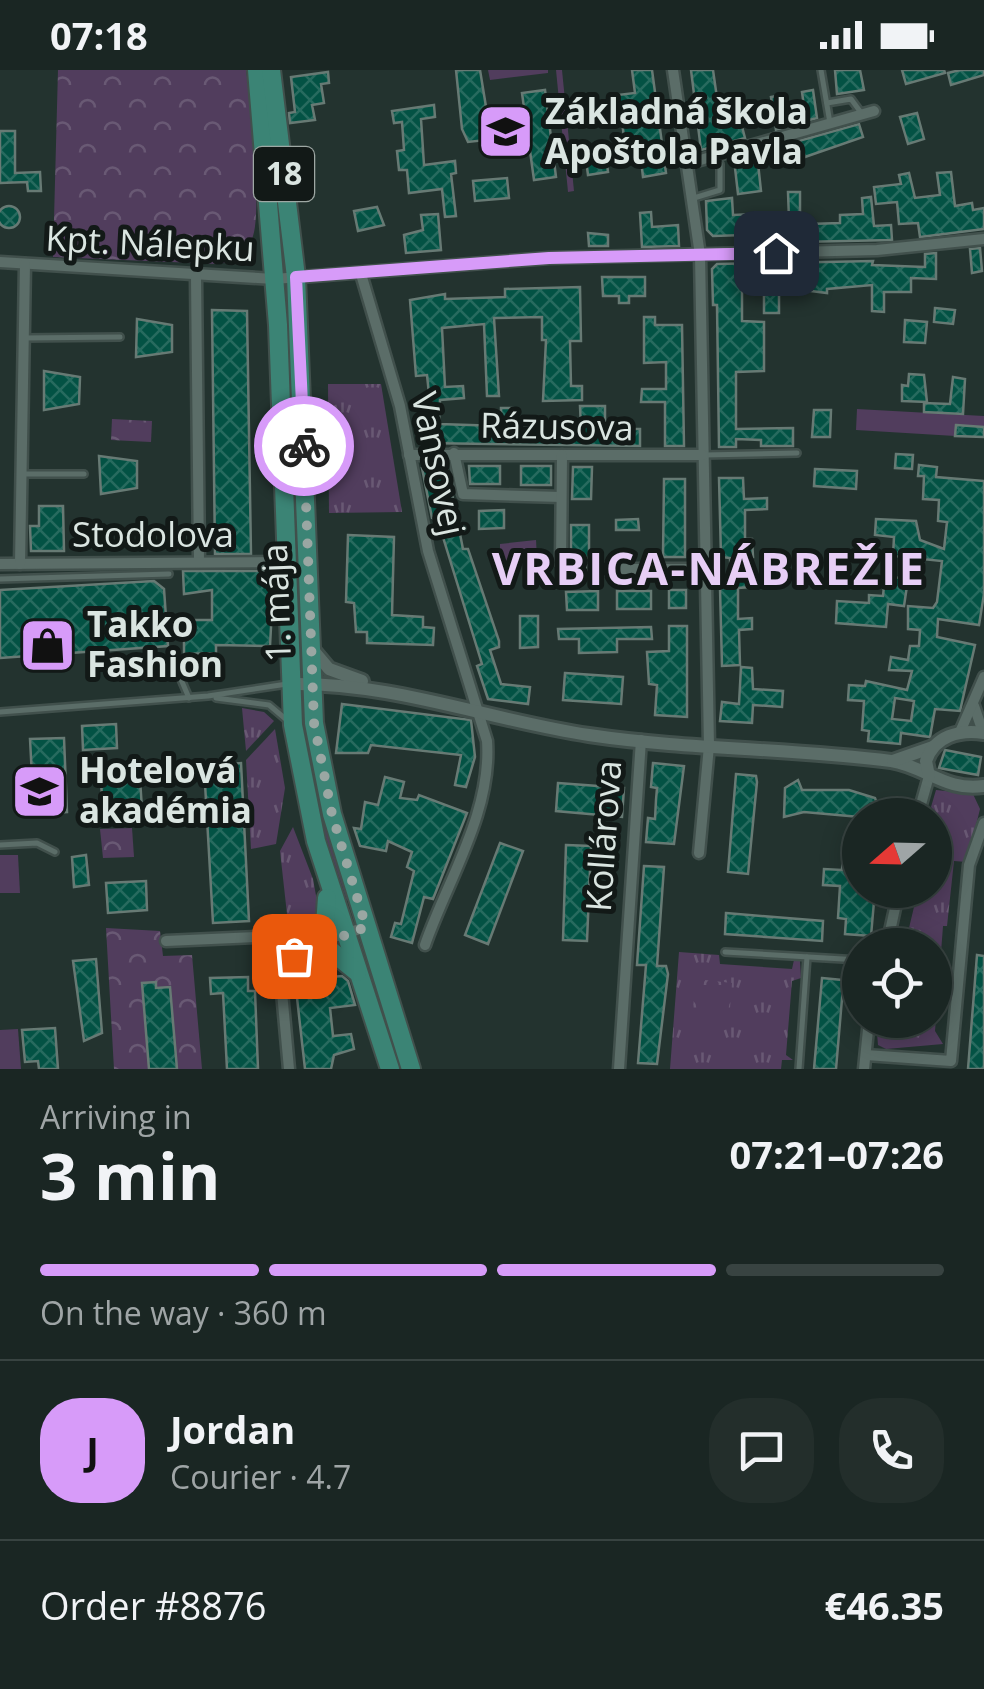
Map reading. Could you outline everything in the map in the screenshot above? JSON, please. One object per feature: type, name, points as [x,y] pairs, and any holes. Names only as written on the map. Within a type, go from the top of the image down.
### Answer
[{"type":"main road","name":"1. mája","points":[[256,70],[274,279],[293,725],[307,808],[345,934]]},
{"type":"main road","name":"1. mája","points":[[272,70],[296,277],[312,683],[322,771],[366,927]]},
{"type":"main road","points":[[324,869],[327,918],[313,945],[330,950],[358,973]]},
{"type":"main road","name":"18","points":[[366,927],[411,1069]]},
{"type":"main road","name":"18","points":[[345,934],[390,1069]]},
{"type":"street","points":[[673,70],[700,255],[709,746],[700,852]]},
{"type":"street","points":[[686,164],[868,112]]},
{"type":"street","name":"Kpt. Nálepku","points":[[0,262],[274,279],[549,258],[877,250],[984,240]]},
{"type":"street","name":"Stodolova","points":[[20,564],[25,264]]},
{"type":"street","name":"Vansovej","points":[[362,274],[400,406],[428,551],[480,714],[489,763],[484,794],[425,945]]},
{"type":"street","points":[[196,277],[199,562]]},
{"type":"street","points":[[454,453],[463,494],[562,497],[562,455]]},
{"type":"street","name":"Rázusova","points":[[409,455],[703,455]]},
{"type":"street","name":"Rázusova","points":[[562,497],[561,563],[567,567],[706,569]]},
{"type":"street","name":"Stodolova","points":[[0,564],[286,562]]},
{"type":"street","points":[[310,644],[334,672],[386,686],[406,697]]},
{"type":"street","points":[[974,706],[983,732],[960,732],[984,677]]},
{"type":"street","points":[[290,684],[312,683],[406,697],[556,729],[640,740]]},
{"type":"street","name":"Kollárova","points":[[893,761],[933,747],[960,732]]},
{"type":"street","name":"Kollárova","points":[[619,1069],[640,740],[893,761],[945,784],[981,789]]},
{"type":"street","points":[[923,798],[929,776],[926,761],[933,747]]},
{"type":"street","points":[[866,1056],[951,1061],[970,865],[984,823]]},
{"type":"street","points":[[289,1069],[281,981],[294,956],[313,945],[366,927]]},
{"type":"street","points":[[166,941],[256,938],[268,940],[294,956]]},
{"type":"street","points":[[864,1069],[868,1038]]},
{"type":"lane","points":[[822,70],[830,123]]},
{"type":"lane","points":[[827,102],[851,99],[868,112]]},
{"type":"lane","points":[[691,198],[720,190],[720,164]]},
{"type":"lane","points":[[22,338],[120,337]]},
{"type":"lane","points":[[703,455],[796,453]]},
{"type":"lane","points":[[21,474],[84,474]]},
{"type":"lane","points":[[0,578],[169,574]]},
{"type":"lane","points":[[177,670],[189,698]]},
{"type":"lane","points":[[0,712],[189,698],[290,684]]},
{"type":"lane","points":[[208,696],[269,705],[293,725]]},
{"type":"lane","points":[[0,845],[36,843],[55,852]]},
{"type":"lane","points":[[725,952],[842,959]]},
{"type":"lane","points":[[798,1069],[807,957]]},
{"type":"green space","points":[[58,70],[246,70],[256,203],[253,236],[244,252],[218,264],[53,257]]},
{"type":"green space","points":[[488,70],[548,70],[548,73],[490,80]]},
{"type":"green space","points":[[556,70],[562,70],[574,191],[568,192]]},
{"type":"green space","points":[[328,384],[381,384],[402,512],[329,513]]},
{"type":"green space","points":[[857,409],[984,416],[984,427],[956,425],[955,436],[856,430]]},
{"type":"green space","points":[[112,419],[152,421],[151,442],[111,440]]},
{"type":"green space","points":[[536,540],[537,559],[500,562],[500,544]]},
{"type":"green space","points":[[242,708],[264,712],[274,721],[246,751]]},
{"type":"green space","points":[[275,729],[285,788],[276,844],[251,849],[246,760]]},
{"type":"green space","points":[[306,729],[323,814],[350,896],[347,901],[319,817],[302,730]]},
{"type":"green space","points":[[936,790],[973,794],[980,809],[967,862],[954,861],[952,880],[952,798],[934,798]]},
{"type":"green space","points":[[293,827],[313,879],[319,912],[310,926],[279,929],[279,924],[288,923],[280,851]]},
{"type":"green space","points":[[132,828],[134,857],[103,858],[100,829]]},
{"type":"green space","points":[[0,855],[18,855],[20,893],[0,893]]},
{"type":"green space","points":[[914,908],[949,908],[947,926],[909,928]]},
{"type":"green space","points":[[106,928],[160,931],[163,956],[192,955],[202,1069],[114,1069]]},
{"type":"green space","points":[[679,952],[719,955],[720,964],[792,969],[794,960],[800,961],[801,978],[792,981],[786,1055],[793,1060],[782,1060],[781,1069],[670,1069]]},
{"type":"green space","points":[[696,979],[732,983],[729,1020],[692,1018]]},
{"type":"green space","points":[[18,1029],[21,1069],[0,1069],[0,1030]]},
{"type":"green space","points":[[877,1038],[939,1038],[943,1044],[886,1049],[878,1045]]},
{"type":"building","points":[[456,70],[480,70],[489,125],[502,123],[504,138],[468,142],[462,129]]},
{"type":"building","points":[[632,70],[652,70],[666,173],[643,177],[639,143],[625,145],[620,106],[611,107],[609,96],[635,93]]},
{"type":"building","points":[[691,70],[713,70],[720,119],[739,115],[745,138],[701,150]]},
{"type":"building","points":[[835,70],[860,70],[864,90],[837,94]]},
{"type":"building","points":[[902,70],[944,70],[945,73],[906,84]]},
{"type":"building","points":[[984,70],[984,75],[951,85],[948,73]]},
{"type":"building","points":[[328,72],[329,83],[321,84],[324,103],[312,105],[315,120],[290,123],[289,113],[295,112],[291,77]]},
{"type":"building","points":[[545,90],[556,177],[534,180],[522,93]]},
{"type":"building","points":[[813,90],[817,118],[806,121],[802,92]]},
{"type":"building","points":[[782,95],[786,127],[776,130],[771,97]]},
{"type":"building","points":[[434,105],[435,117],[421,119],[424,165],[455,161],[456,173],[451,174],[456,216],[445,217],[442,189],[409,193],[407,170],[399,170],[397,151],[404,150],[402,122],[394,123],[392,111]]},
{"type":"building","points":[[917,113],[924,139],[908,144],[900,117]]},
{"type":"building","points":[[859,124],[863,137],[799,159],[795,142]]},
{"type":"building","points":[[0,131],[15,131],[15,173],[40,172],[41,191],[28,191],[27,182],[0,183]]},
{"type":"building","points":[[605,149],[608,172],[588,175],[585,152]]},
{"type":"building","points":[[757,154],[761,191],[738,194],[734,159]]},
{"type":"building","points":[[951,172],[955,206],[972,203],[973,210],[984,208],[984,229],[920,237],[918,223],[899,224],[897,202],[876,204],[874,187],[901,184],[899,175],[909,173],[915,198],[940,195],[937,173]]},
{"type":"building","points":[[507,178],[509,198],[475,201],[473,181]]},
{"type":"building","points":[[788,192],[800,192],[800,222],[809,224],[840,223],[840,215],[863,214],[862,198],[871,197],[874,226],[891,225],[892,240],[746,243],[745,235],[713,236],[707,230],[706,201],[732,198],[733,215],[754,214],[754,223],[789,220]]},
{"type":"building","points":[[9,206],[19,213],[17,225],[1,225],[1,209]]},
{"type":"building","points":[[377,207],[384,225],[358,231],[354,211]]},
{"type":"building","points":[[651,212],[652,227],[678,225],[679,246],[642,247],[640,213]]},
{"type":"building","points":[[438,214],[441,250],[406,253],[404,235],[423,230],[421,215]]},
{"type":"building","points":[[588,233],[608,235],[608,246],[589,246]]},
{"type":"building","points":[[980,248],[982,271],[972,273],[970,249]]},
{"type":"building","points":[[936,253],[936,279],[911,278],[911,292],[884,292],[884,312],[872,311],[872,285],[827,289],[827,293],[779,287],[779,313],[764,313],[764,286],[742,286],[742,321],[764,322],[764,371],[736,372],[736,429],[793,428],[793,446],[761,446],[761,440],[736,439],[736,447],[719,447],[717,305],[713,305],[712,269],[717,264],[873,261],[872,265],[925,267],[925,254]]},
{"type":"building","points":[[602,277],[645,277],[645,296],[629,296],[629,303],[619,303],[619,296],[603,296]]},
{"type":"building","points":[[580,287],[581,341],[570,341],[571,386],[582,386],[582,400],[543,401],[546,340],[542,340],[542,317],[494,318],[499,396],[487,396],[484,324],[442,328],[445,387],[463,386],[464,398],[440,400],[439,424],[501,426],[501,408],[513,408],[513,427],[581,429],[580,406],[605,406],[605,429],[640,429],[640,446],[422,443],[422,413],[431,413],[427,375],[416,376],[410,300],[445,294],[445,299],[505,297],[505,289]]},
{"type":"building","points":[[935,308],[955,310],[953,324],[934,322]]},
{"type":"building","points":[[212,310],[247,311],[251,554],[215,554]]},
{"type":"building","points":[[644,317],[655,317],[655,325],[682,325],[684,446],[665,446],[665,402],[641,402],[642,389],[666,389],[666,362],[644,363]]},
{"type":"building","points":[[137,319],[172,325],[172,352],[136,357]]},
{"type":"building","points":[[905,320],[927,322],[925,343],[904,342]]},
{"type":"building","points":[[44,371],[80,377],[79,404],[44,410]]},
{"type":"building","points":[[909,374],[924,375],[927,402],[902,401],[902,385],[908,386]]},
{"type":"building","points":[[953,377],[965,379],[963,414],[924,412],[924,403],[950,404]]},
{"type":"building","points":[[814,410],[831,410],[830,437],[812,437]]},
{"type":"building","points":[[956,425],[984,427],[984,437],[955,436]]},
{"type":"building","points":[[896,454],[913,455],[912,469],[895,468]]},
{"type":"building","points":[[99,456],[137,461],[137,488],[101,494]]},
{"type":"building","points":[[446,464],[463,549],[468,549],[499,641],[499,647],[490,650],[501,684],[530,687],[528,704],[488,699],[477,666],[482,664],[438,521],[432,518],[422,468]]},
{"type":"building","points":[[919,465],[937,467],[936,477],[984,481],[984,594],[979,625],[938,619],[937,637],[975,645],[960,711],[935,709],[930,737],[901,733],[900,744],[868,741],[869,731],[862,730],[864,701],[848,700],[849,685],[865,686],[866,681],[907,690],[912,671],[889,670],[891,657],[908,660],[910,646],[919,646],[920,630],[908,629],[908,606],[933,608],[937,602],[942,561],[893,556],[894,537],[875,535],[876,519],[916,521],[920,540],[944,549],[947,522],[938,521],[939,500],[923,499],[924,476],[918,476]],"holes":[[[895,698],[914,701],[911,721],[892,719]]]},
{"type":"building","points":[[469,466],[500,466],[500,484],[470,484]]},
{"type":"building","points":[[521,466],[551,466],[551,485],[521,485]]},
{"type":"building","points":[[573,467],[592,467],[591,499],[572,499]]},
{"type":"building","points":[[815,469],[857,471],[856,489],[814,486]]},
{"type":"building","points":[[719,478],[743,478],[744,499],[767,498],[767,509],[745,510],[745,539],[752,539],[753,557],[741,557],[741,576],[751,576],[751,587],[738,588],[738,619],[752,618],[752,629],[739,630],[740,665],[722,666],[720,588],[731,588],[730,558],[721,557]]},
{"type":"building","points":[[664,479],[685,479],[685,557],[663,557]]},
{"type":"building","points":[[39,506],[63,506],[64,551],[31,551],[30,526],[39,526]]},
{"type":"building","points":[[504,510],[504,528],[479,529],[479,511]]},
{"type":"building","points":[[638,519],[639,530],[616,530],[616,520]]},
{"type":"building","points":[[571,525],[589,525],[589,558],[571,557]]},
{"type":"building","points":[[348,535],[394,537],[392,615],[423,617],[423,627],[434,628],[433,645],[367,643],[367,632],[356,632],[354,603],[346,602]]},
{"type":"building","points":[[183,571],[274,571],[270,646],[216,645],[216,653],[184,654],[184,620],[212,620],[212,590],[184,594]]},
{"type":"building","points":[[885,576],[908,579],[904,606],[888,604],[886,627],[836,623],[837,601],[869,603],[869,595],[883,596]]},
{"type":"building","points":[[154,581],[164,589],[168,646],[0,658],[0,590]]},
{"type":"building","points":[[669,590],[686,590],[686,608],[669,608]]},
{"type":"building","points":[[598,591],[598,610],[567,610],[566,592]]},
{"type":"building","points":[[617,591],[651,591],[651,609],[617,609]]},
{"type":"building","points":[[520,616],[538,616],[538,647],[520,648]]},
{"type":"building","points":[[669,626],[687,626],[687,717],[655,715],[657,685],[649,684],[647,652],[669,651]]},
{"type":"building","points":[[651,627],[652,639],[617,639],[617,652],[579,653],[579,639],[559,639],[558,629]]},
{"type":"building","points":[[741,667],[752,668],[753,689],[783,691],[782,707],[753,705],[752,723],[720,721],[722,702],[739,704]]},
{"type":"building","points":[[565,673],[623,677],[621,704],[563,700]]},
{"type":"building","points":[[342,704],[471,720],[475,757],[466,787],[455,785],[461,755],[371,745],[368,753],[336,753]]},
{"type":"building","points":[[116,724],[117,748],[83,750],[82,726]]},
{"type":"building","points":[[64,738],[67,812],[34,814],[30,739]]},
{"type":"building","points":[[945,750],[981,757],[978,775],[939,768]]},
{"type":"building","points":[[241,763],[249,921],[213,923],[204,766]]},
{"type":"building","points":[[653,763],[684,766],[674,844],[646,842],[648,818],[655,819],[657,788],[651,787]]},
{"type":"building","points":[[736,774],[756,776],[757,782],[748,874],[728,872]]},
{"type":"building","points":[[385,777],[404,782],[400,798],[417,800],[419,795],[467,813],[433,899],[424,897],[412,943],[391,937],[395,923],[401,924],[414,871],[407,867],[412,852],[388,841],[386,851],[360,846],[354,828],[361,829],[365,802],[378,805]]},
{"type":"building","points":[[140,779],[142,809],[103,811],[101,782]]},
{"type":"building","points":[[798,780],[802,790],[849,790],[875,798],[842,798],[842,815],[804,812],[784,817],[785,788]]},
{"type":"building","points":[[558,783],[624,788],[622,817],[556,811]]},
{"type":"building","points":[[500,843],[523,851],[488,944],[465,935]]},
{"type":"building","points":[[566,845],[591,846],[587,941],[563,940]]},
{"type":"building","points":[[86,855],[89,885],[74,887],[72,857]]},
{"type":"building","points":[[644,866],[664,867],[657,966],[666,966],[668,974],[657,1064],[638,1063],[646,965],[637,965]]},
{"type":"building","points":[[824,869],[842,870],[842,908],[873,908],[872,928],[845,928],[846,919],[838,918],[840,886],[823,885]]},
{"type":"building","points":[[146,881],[147,910],[108,913],[106,883]]},
{"type":"building","points":[[726,913],[823,921],[822,941],[725,934]]},
{"type":"building","points":[[977,955],[984,956],[984,1069],[968,1069]]},
{"type":"building","points":[[96,959],[102,1033],[84,1041],[73,961]]},
{"type":"building","points":[[342,976],[348,981],[355,1005],[330,1008],[333,1036],[351,1034],[354,1049],[334,1055],[331,1069],[305,1069],[295,980]]},
{"type":"building","points":[[248,977],[248,991],[255,991],[258,1069],[227,1069],[223,993],[211,994],[210,978]]},
{"type":"building","points":[[822,978],[842,980],[836,1069],[814,1069]]},
{"type":"building","points":[[156,982],[156,988],[170,987],[177,1069],[149,1069],[142,983]]},
{"type":"building","points":[[55,1028],[58,1069],[39,1069],[38,1061],[25,1062],[22,1030]]},
{"type":"way so far","points":[[294,956],[366,927],[332,814],[314,723],[304,446]]},
{"type":"place","name":"Základná škola Apoštola Pavla","points":[[506,132]]},
{"type":"place","name":"Takko Fashion","points":[[48,645]]},
{"type":"place","name":"Hotelová akadémia","points":[[40,791]]},
{"type":"district","name":"VRBICA-NÁBREŽIE","points":[[709,569]]},
{"type":"route","points":[[304,446],[296,277],[549,258],[776,253]]}]
